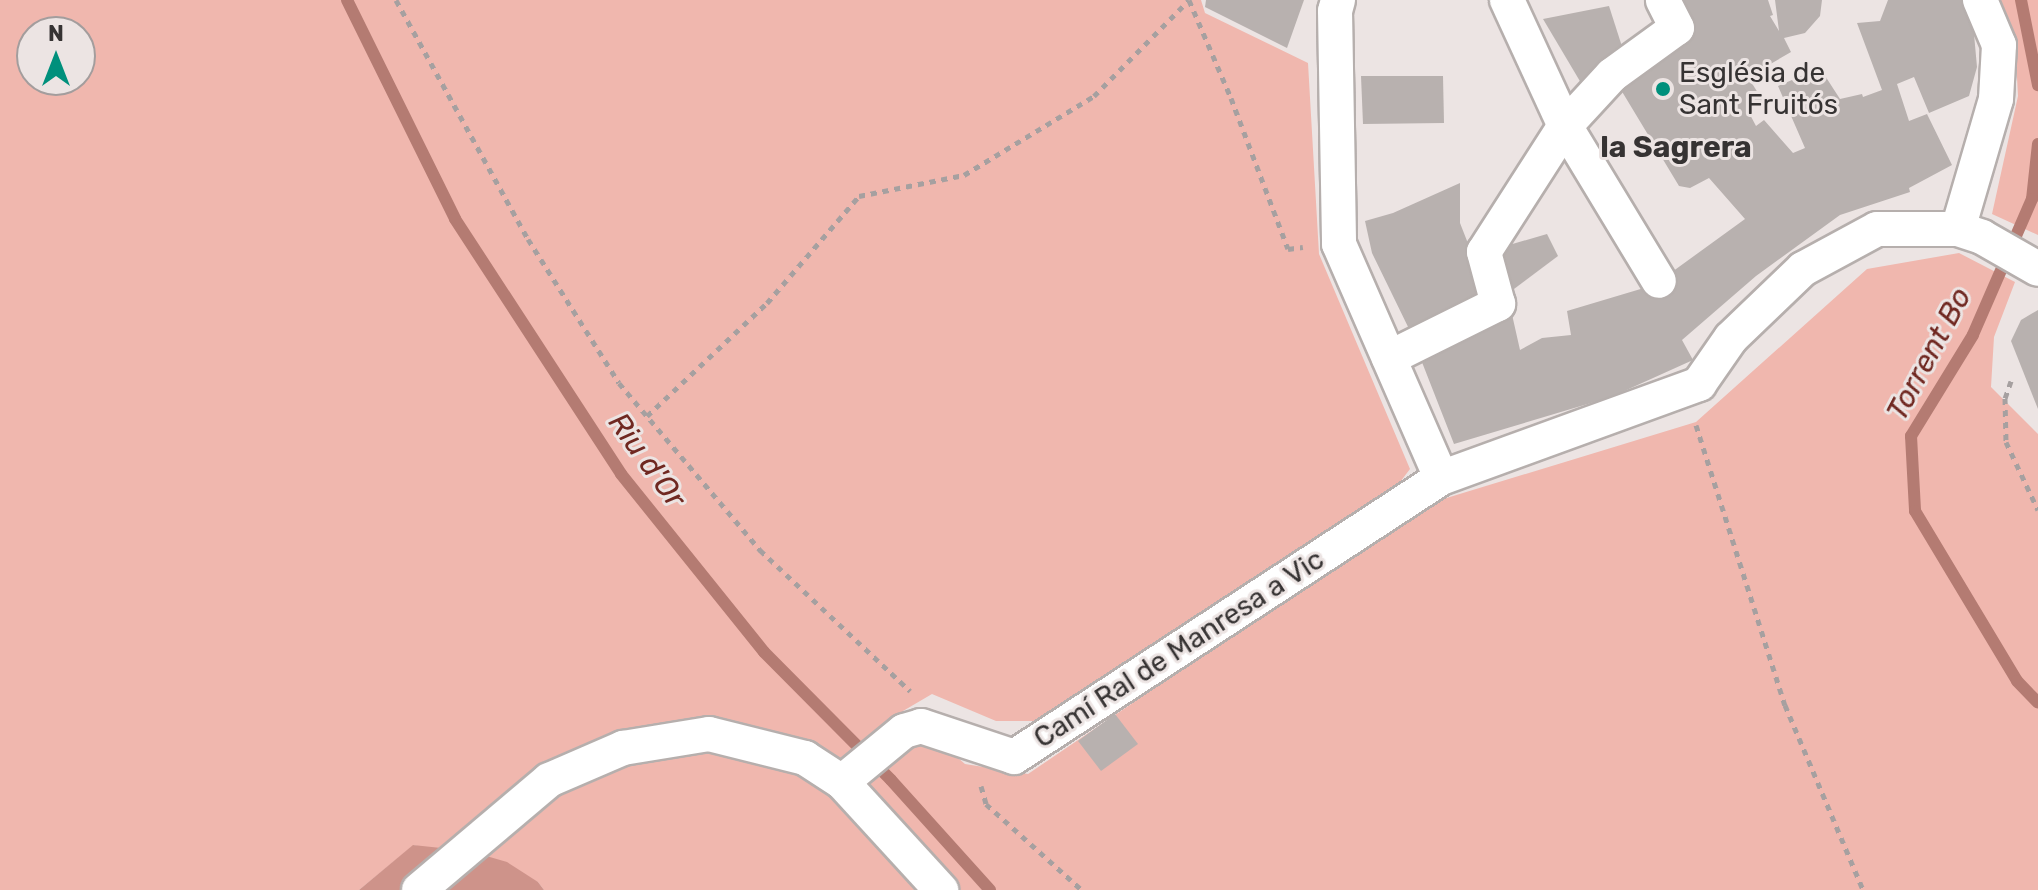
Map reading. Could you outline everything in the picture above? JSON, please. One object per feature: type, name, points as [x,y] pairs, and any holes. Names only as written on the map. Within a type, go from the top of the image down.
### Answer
[{"type":"street","points":[[1338,0],[1335,40],[1339,244],[1441,478]]},
{"type":"street","points":[[1507,0],[1559,112],[1659,281]]},
{"type":"street","points":[[1970,233],[1996,99],[1999,45],[1980,0]]},
{"type":"street","points":[[1389,358],[1498,304],[1484,252],[1559,112],[1612,75],[1670,14]]},
{"type":"street","points":[[1685,389],[1699,384],[1731,338],[1803,269],[1877,229],[1970,233],[2032,266]]},
{"type":"street","name":"Camí Ral de Manresa a Vic","points":[[912,728],[1014,757],[1441,478],[1685,389]]},
{"type":"street","points":[[847,778],[912,728]]},
{"type":"street","points":[[419,890],[549,780],[623,748],[709,734],[805,758],[847,778],[941,890]]},
{"type":"path","points":[[396,0],[528,239],[619,383],[760,550],[911,691],[912,728]]},
{"type":"path","points":[[647,416],[767,303],[859,196],[964,175],[1094,96],[1189,0],[1231,98],[1288,249],[1339,244]]},
{"type":"path","points":[[2011,381],[2005,398],[2006,442],[2038,510]]},
{"type":"path","points":[[1685,389],[1785,705],[1863,890]]},
{"type":"path","points":[[975,746],[986,804],[1082,890]]},
{"type":"shaded area","points":[[0,0],[1201,0],[1205,13],[1308,63],[1319,254],[1410,469],[1394,490],[1044,721],[996,721],[932,694],[903,711],[965,764],[1028,774],[1342,561],[1440,500],[1696,422],[1867,269],[1959,253],[2015,282],[1994,337],[1991,387],[2038,434],[2038,890],[544,890],[538,882],[414,845],[359,890],[0,890]]},
{"type":"shaded area","points":[[1997,0],[2038,0],[2038,235],[1992,214],[2018,96],[2015,40]]},
{"type":"shaded area","points":[[413,845],[469,851],[507,862],[538,882],[544,890],[359,890]]},
{"type":"building","points":[[1206,0],[1304,0],[1287,48],[1205,7]]},
{"type":"building","points":[[1679,0],[1768,0],[1773,15],[1770,16],[1779,31],[1775,0],[1822,0],[1820,16],[1805,33],[1784,38],[1791,52],[1748,77],[1763,101],[1747,109],[1756,126],[1764,120],[1793,153],[1805,148],[1778,86],[1820,68],[1840,99],[1862,94],[1863,97],[1882,90],[1857,23],[1880,21],[1888,0],[1965,0],[1973,23],[1977,67],[1969,96],[1929,113],[1914,77],[1897,84],[1909,121],[1927,114],[1952,165],[1909,188],[1910,192],[1840,215],[1756,276],[1682,340],[1693,360],[1611,397],[1454,444],[1418,352],[1511,310],[1520,350],[1542,338],[1571,335],[1567,311],[1654,285],[1745,219],[1709,178],[1690,188],[1679,186],[1615,80]]},
{"type":"building","points":[[1609,6],[1626,59],[1581,83],[1543,19]]},
{"type":"building","points":[[1361,76],[1443,76],[1444,123],[1363,124]]},
{"type":"building","points":[[1460,183],[1460,223],[1487,292],[1412,335],[1372,253],[1365,221],[1393,213]]},
{"type":"building","points":[[1547,234],[1558,256],[1506,295],[1492,250]]},
{"type":"building","points":[[2038,310],[2038,409],[2011,341],[2021,320]]},
{"type":"building","points":[[1115,714],[1138,744],[1101,771],[1078,741]]},
{"type":"waterway","name":"Riu d'Or","points":[[347,0],[455,219],[621,474],[764,652],[891,780],[990,890]]},
{"type":"waterway","name":"Torrent Bo","points":[[2021,0],[2038,85]]},
{"type":"waterway","name":"Torrent Bo","points":[[2038,144],[2032,199],[1973,335],[1911,436],[1915,511],[2017,681],[2038,703]]},
{"type":"place","name":"Església de Sant Fruitós","points":[[1663,89]]},
{"type":"district","name":"la Sagrera","points":[[1676,147]]}]
